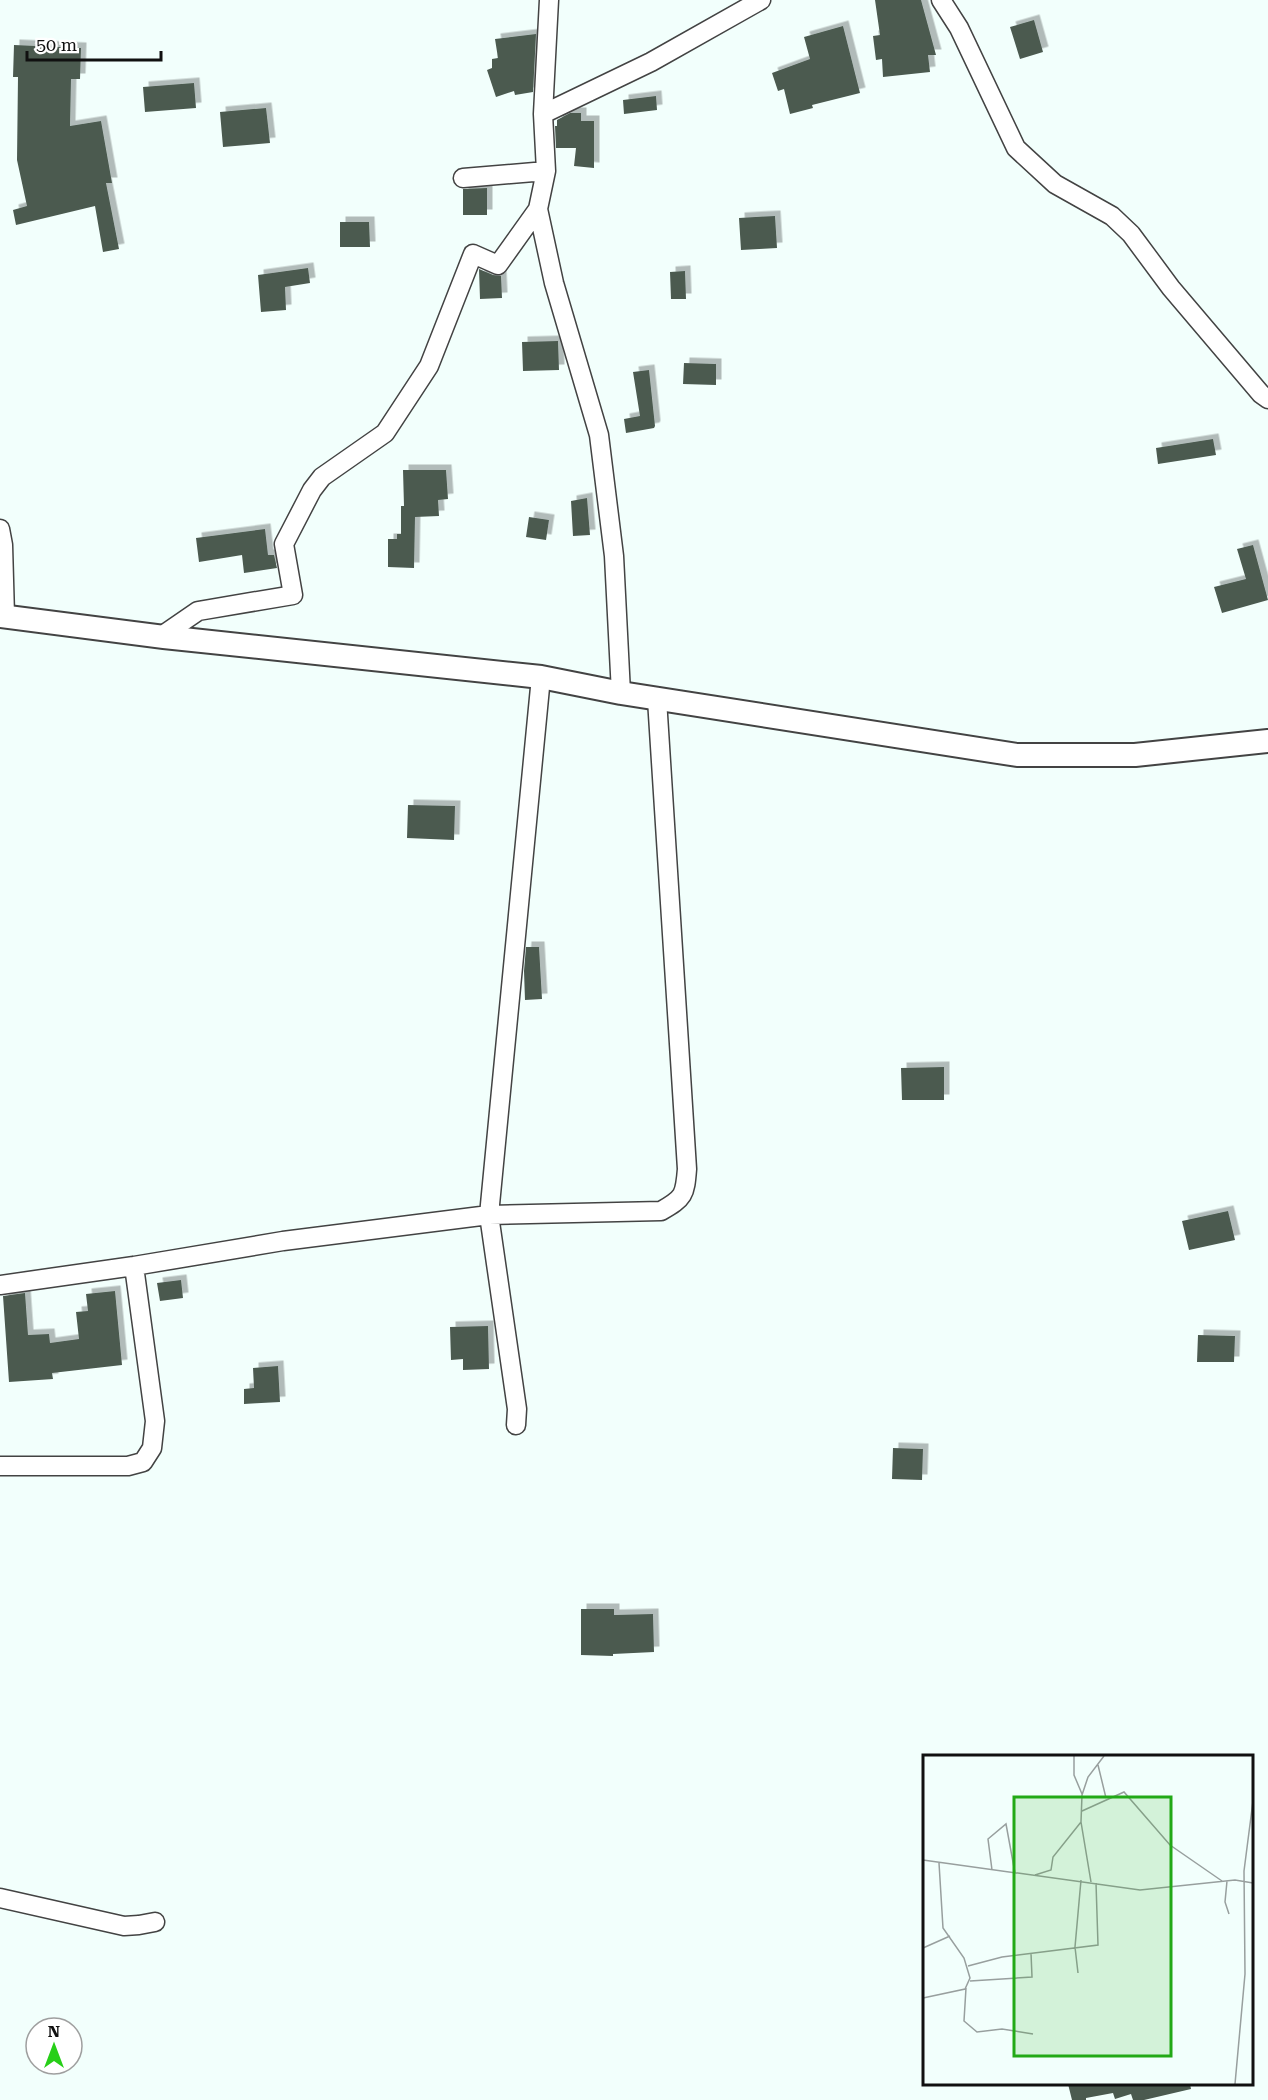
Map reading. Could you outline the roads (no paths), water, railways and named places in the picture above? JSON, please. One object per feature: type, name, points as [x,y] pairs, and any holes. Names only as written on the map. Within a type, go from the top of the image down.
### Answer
[{"type":"street","points":[[164,637],[166,633],[198,611],[293,595],[284,544],[312,490],[332,468],[385,433],[429,366],[473,254],[498,265],[538,208],[546,171],[543,114],[549,0]]},
{"type":"street","points":[[543,114],[651,62],[737,7],[761,0]]},
{"type":"street","points":[[941,0],[959,28],[1016,148],[1055,184],[1112,216],[1131,234],[1171,288],[1261,394],[1268,399]]},
{"type":"street","points":[[463,178],[546,171]]},
{"type":"street","points":[[538,208],[554,283],[599,435],[614,556],[621,693]]},
{"type":"street","points":[[0,529],[3,545],[2,616],[164,637],[541,677],[657,699],[1017,755],[1136,755],[1268,741]]},
{"type":"street","points":[[516,1425],[517,1409],[489,1215],[541,677]]},
{"type":"street","points":[[0,1285],[134,1266],[283,1241],[489,1215],[661,1211],[678,1202],[686,1188],[687,1169],[657,699]]},
{"type":"street","points":[[0,1466],[129,1466],[143,1462],[152,1448],[155,1421],[134,1266]]},
{"type":"street","points":[[0,1898],[124,1926],[155,1922]]}]
